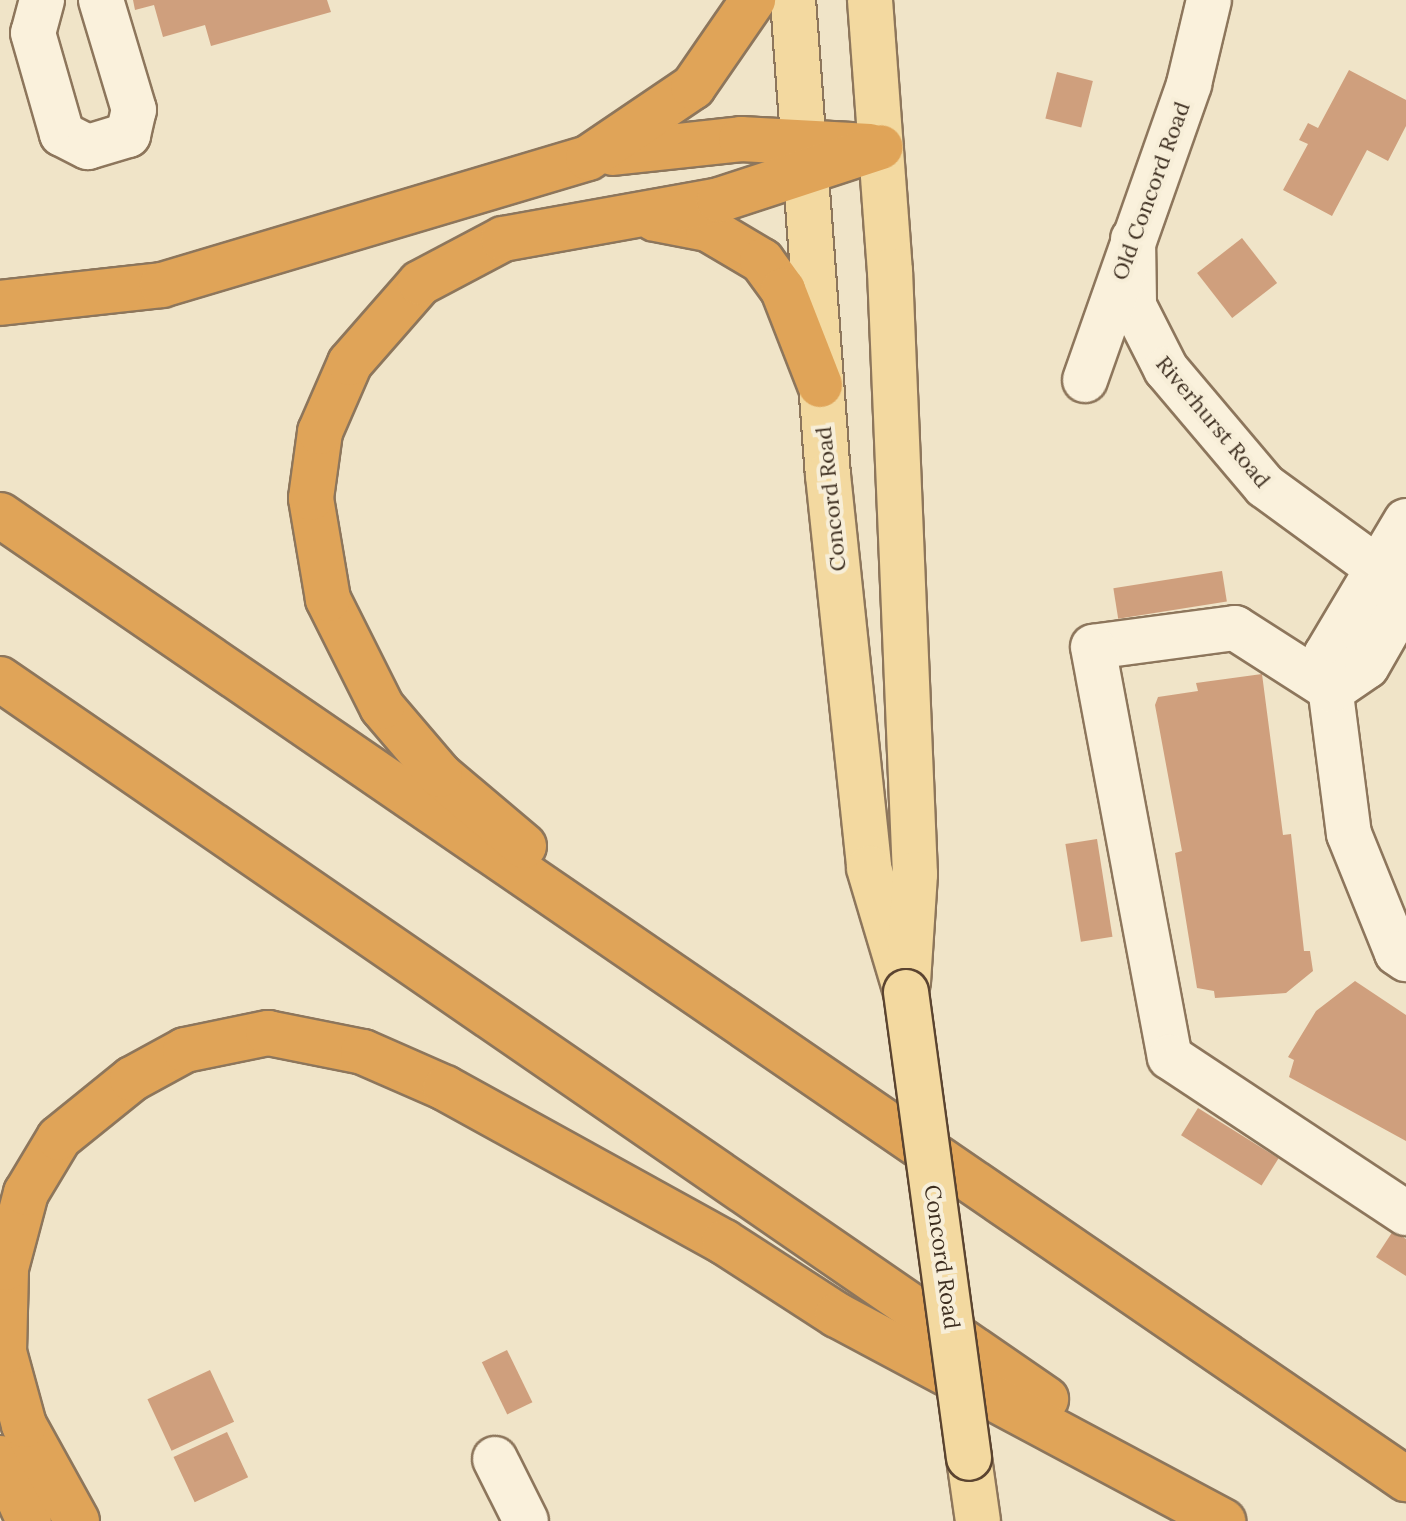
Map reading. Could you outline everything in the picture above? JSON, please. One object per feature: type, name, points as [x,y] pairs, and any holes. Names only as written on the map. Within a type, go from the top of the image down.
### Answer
[{"type":"highway","points":[[588,158],[693,87],[753,0]]},
{"type":"highway","points":[[0,303],[162,285],[588,158],[694,141],[804,157],[881,147]]},
{"type":"highway","points":[[705,1001],[440,775],[411,741],[353,658],[313,541],[320,432],[350,363],[383,317],[420,283],[492,244],[630,212],[719,200],[804,157]]},
{"type":"highway","points":[[630,212],[708,229],[762,261],[783,290],[820,385]]},
{"type":"highway","points":[[0,515],[1406,1479]]},
{"type":"highway","points":[[0,679],[1223,1521]]},
{"type":"highway","points":[[77,1521],[24,1425],[4,1352],[6,1268],[26,1193],[59,1138],[132,1079],[185,1050],[268,1033],[363,1052],[445,1088],[724,1242],[837,1315],[1223,1521]]},
{"type":"highway","points":[[0,1458],[29,1521]]},
{"type":"main road","name":"Concord Road","points":[[793,0],[820,385],[869,868],[906,992],[978,1521]]},
{"type":"main road","name":"Concord Road","points":[[870,0],[881,147],[915,874],[906,992]]},
{"type":"street","points":[[42,0],[33,33],[62,134],[88,147],[128,135],[134,110],[101,0]]},
{"type":"street","name":"Old Concord Road","points":[[1085,380],[1189,84],[1209,0]]},
{"type":"street","name":"Riverhurst Road","points":[[1133,239],[1134,306],[1166,369],[1265,486],[1390,578]]},
{"type":"street","points":[[1406,521],[1390,578],[1329,646],[1349,834],[1397,953],[1406,959]]},
{"type":"street","points":[[1332,690],[1367,666],[1406,598]]},
{"type":"street","points":[[1332,690],[1235,628],[1093,647],[1170,1057],[1406,1213]]},
{"type":"street","points":[[495,1459],[526,1521]]},
{"type":"building","points":[[133,0],[327,0],[331,12],[211,46],[205,25],[163,37],[154,5],[135,10]]},
{"type":"building","points":[[1349,70],[1406,100],[1406,126],[1388,161],[1367,150],[1332,216],[1283,190],[1308,144],[1299,140],[1308,123],[1318,128]]},
{"type":"building","points":[[1057,72],[1093,81],[1081,128],[1045,119]]},
{"type":"building","points":[[1242,238],[1277,283],[1232,318],[1197,273]]},
{"type":"building","points":[[1222,571],[1227,602],[1118,619],[1113,588]]},
{"type":"building","points":[[1262,674],[1283,835],[1291,834],[1304,951],[1310,951],[1313,971],[1286,993],[1215,998],[1214,991],[1197,988],[1175,853],[1182,851],[1155,705],[1158,697],[1198,691],[1196,683]]},
{"type":"building","points":[[1097,839],[1112,937],[1081,942],[1065,844]]},
{"type":"building","points":[[1355,981],[1406,1015],[1406,1141],[1289,1077],[1294,1060],[1288,1057],[1316,1011]]},
{"type":"building","points":[[1198,1108],[1279,1158],[1262,1185],[1181,1135]]},
{"type":"building","points":[[1393,1231],[1406,1239],[1406,1276],[1376,1257]]},
{"type":"building","points":[[507,1350],[532,1402],[507,1414],[482,1362]]},
{"type":"building","points":[[210,1370],[234,1422],[172,1451],[147,1399]]},
{"type":"building","points":[[227,1432],[248,1477],[195,1502],[174,1457]]}]
